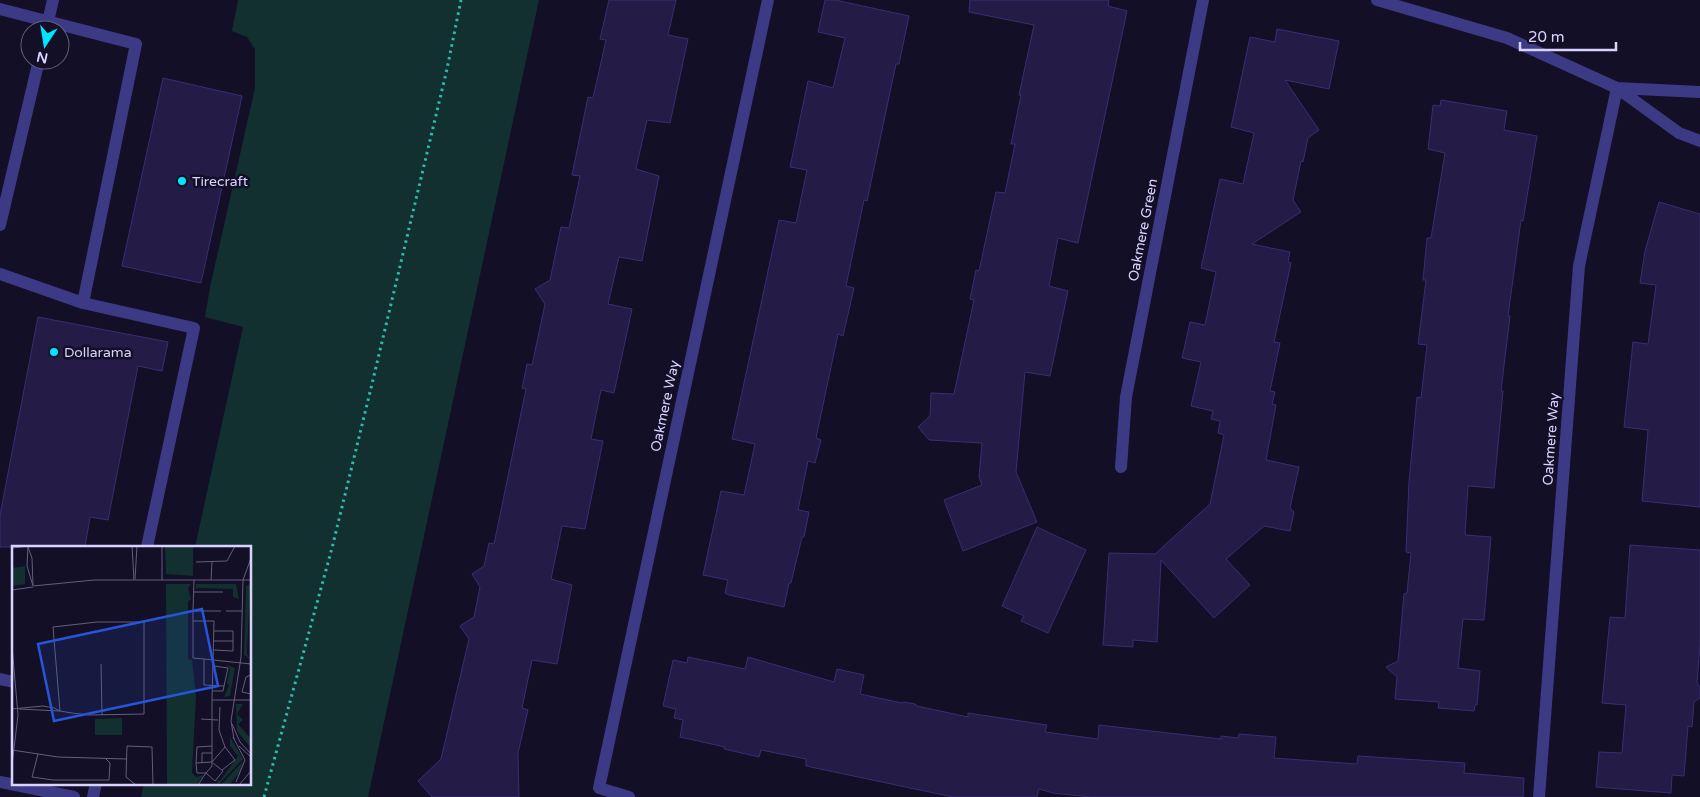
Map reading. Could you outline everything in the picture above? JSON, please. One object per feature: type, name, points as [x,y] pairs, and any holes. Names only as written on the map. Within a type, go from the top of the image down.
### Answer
[{"type":"street","points":[[48,20],[53,0]]},
{"type":"street","name":"Oakmere Way","points":[[629,797],[598,788],[768,0]]},
{"type":"street","name":"Oakmere Green","points":[[1121,467],[1126,397],[1203,0]]},
{"type":"street","points":[[1377,0],[1507,38],[1617,88],[1678,133],[1700,141]]},
{"type":"street","points":[[0,9],[32,20]]},
{"type":"street","points":[[70,30],[136,44],[83,303]]},
{"type":"street","points":[[1,216],[37,70]]},
{"type":"street","points":[[1617,88],[1700,92]]},
{"type":"street","name":"Oakmere Way","points":[[1539,797],[1579,266],[1617,88]]},
{"type":"street","points":[[0,274],[83,303],[194,328],[147,546]]},
{"type":"street","points":[[0,782],[74,797]]},
{"type":"street","points":[[93,797],[96,784]]},
{"type":"path","points":[[264,797],[332,548],[372,388],[462,0]]},
{"type":"green space","points":[[238,0],[539,0],[368,797],[141,797],[144,784],[251,784],[251,546],[195,546],[243,327],[205,317],[210,287],[255,88],[255,49],[247,37],[232,31]]},
{"type":"building","points":[[609,0],[676,0],[668,35],[688,39],[670,123],[647,120],[636,169],[659,176],[642,261],[619,257],[608,304],[632,309],[614,393],[601,390],[591,439],[603,441],[585,529],[562,526],[551,579],[572,585],[557,664],[532,660],[522,708],[528,710],[518,753],[519,797],[432,797],[418,781],[441,759],[469,639],[460,626],[474,617],[480,587],[472,574],[484,566],[489,543],[494,544],[526,389],[522,388],[527,364],[532,365],[545,304],[535,289],[550,280],[561,227],[569,228],[580,176],[572,175],[588,97],[593,98],[606,40],[600,39]]},
{"type":"building","points":[[825,0],[835,0],[909,16],[899,64],[896,64],[867,201],[864,200],[846,286],[854,288],[843,336],[838,334],[816,438],[821,440],[815,463],[808,461],[798,510],[809,512],[804,537],[802,537],[784,607],[729,595],[725,593],[728,580],[703,575],[721,491],[744,495],[755,444],[732,439],[779,220],[796,223],[807,170],[790,167],[808,81],[833,88],[845,38],[818,32]]},
{"type":"building","points":[[970,0],[1109,0],[1108,6],[1127,11],[1078,243],[1058,238],[1049,286],[1068,291],[1050,376],[1025,372],[1016,472],[1037,522],[963,551],[944,500],[982,485],[979,477],[982,443],[929,440],[918,427],[930,416],[931,393],[954,394],[974,300],[970,299],[976,270],[979,271],[996,192],[1005,193],[1015,144],[1011,144],[1021,95],[1019,95],[1034,25],[969,12]]},
{"type":"building","points":[[1277,29],[1339,41],[1329,89],[1285,80],[1319,130],[1308,138],[1303,162],[1301,161],[1293,200],[1301,212],[1252,244],[1290,252],[1288,262],[1291,263],[1274,342],[1280,343],[1270,391],[1275,392],[1272,404],[1276,405],[1266,460],[1299,467],[1290,508],[1294,512],[1290,531],[1264,526],[1226,559],[1250,585],[1214,618],[1161,560],[1157,642],[1133,640],[1133,647],[1103,645],[1109,553],[1155,554],[1210,504],[1224,435],[1218,433],[1220,421],[1211,419],[1213,411],[1191,406],[1201,362],[1182,358],[1190,322],[1205,325],[1216,272],[1201,268],[1220,179],[1243,184],[1254,133],[1231,127],[1250,37],[1275,42]]},
{"type":"building","name":"Tirecraft","points":[[163,78],[242,96],[201,283],[122,266]]},
{"type":"building","points":[[1441,100],[1507,111],[1504,130],[1537,136],[1523,221],[1521,220],[1508,316],[1510,316],[1501,391],[1503,391],[1494,488],[1468,486],[1465,535],[1491,537],[1484,620],[1463,619],[1458,668],[1480,671],[1477,705],[1475,705],[1474,711],[1438,708],[1439,702],[1395,699],[1397,677],[1386,667],[1398,661],[1404,594],[1407,593],[1411,553],[1406,552],[1409,482],[1417,397],[1421,398],[1427,345],[1418,344],[1426,280],[1423,280],[1427,238],[1431,238],[1445,153],[1428,149],[1433,105],[1440,106]]},
{"type":"building","points":[[1659,202],[1700,214],[1700,507],[1642,501],[1648,430],[1624,427],[1633,342],[1648,344],[1656,285],[1640,283],[1645,251]]},
{"type":"building","points":[[38,317],[168,342],[162,371],[138,366],[108,520],[90,517],[85,546],[0,547],[0,515]]},
{"type":"building","points":[[1037,527],[1086,550],[1048,633],[1021,621],[1024,616],[1002,606]]},
{"type":"building","points":[[1630,545],[1700,550],[1700,645],[1697,683],[1700,687],[1700,698],[1694,702],[1692,727],[1688,726],[1684,776],[1672,775],[1671,793],[1596,787],[1599,752],[1622,753],[1626,705],[1602,703],[1610,617],[1625,618]]},
{"type":"building","points":[[688,657],[745,669],[748,657],[834,682],[837,669],[864,675],[860,694],[915,704],[968,717],[968,713],[1047,725],[1045,732],[1098,739],[1099,725],[1221,739],[1221,736],[1238,738],[1239,734],[1276,737],[1274,758],[1357,764],[1358,756],[1465,763],[1464,773],[1524,778],[1523,797],[1090,797],[1053,793],[1039,789],[1037,797],[953,797],[806,766],[806,759],[761,750],[759,757],[680,737],[683,720],[674,718],[676,709],[663,706],[673,660],[687,663]]},
{"type":"place","name":"Tirecraft","points":[[182,181]]},
{"type":"place","name":"Dollarama","points":[[54,352]]}]
